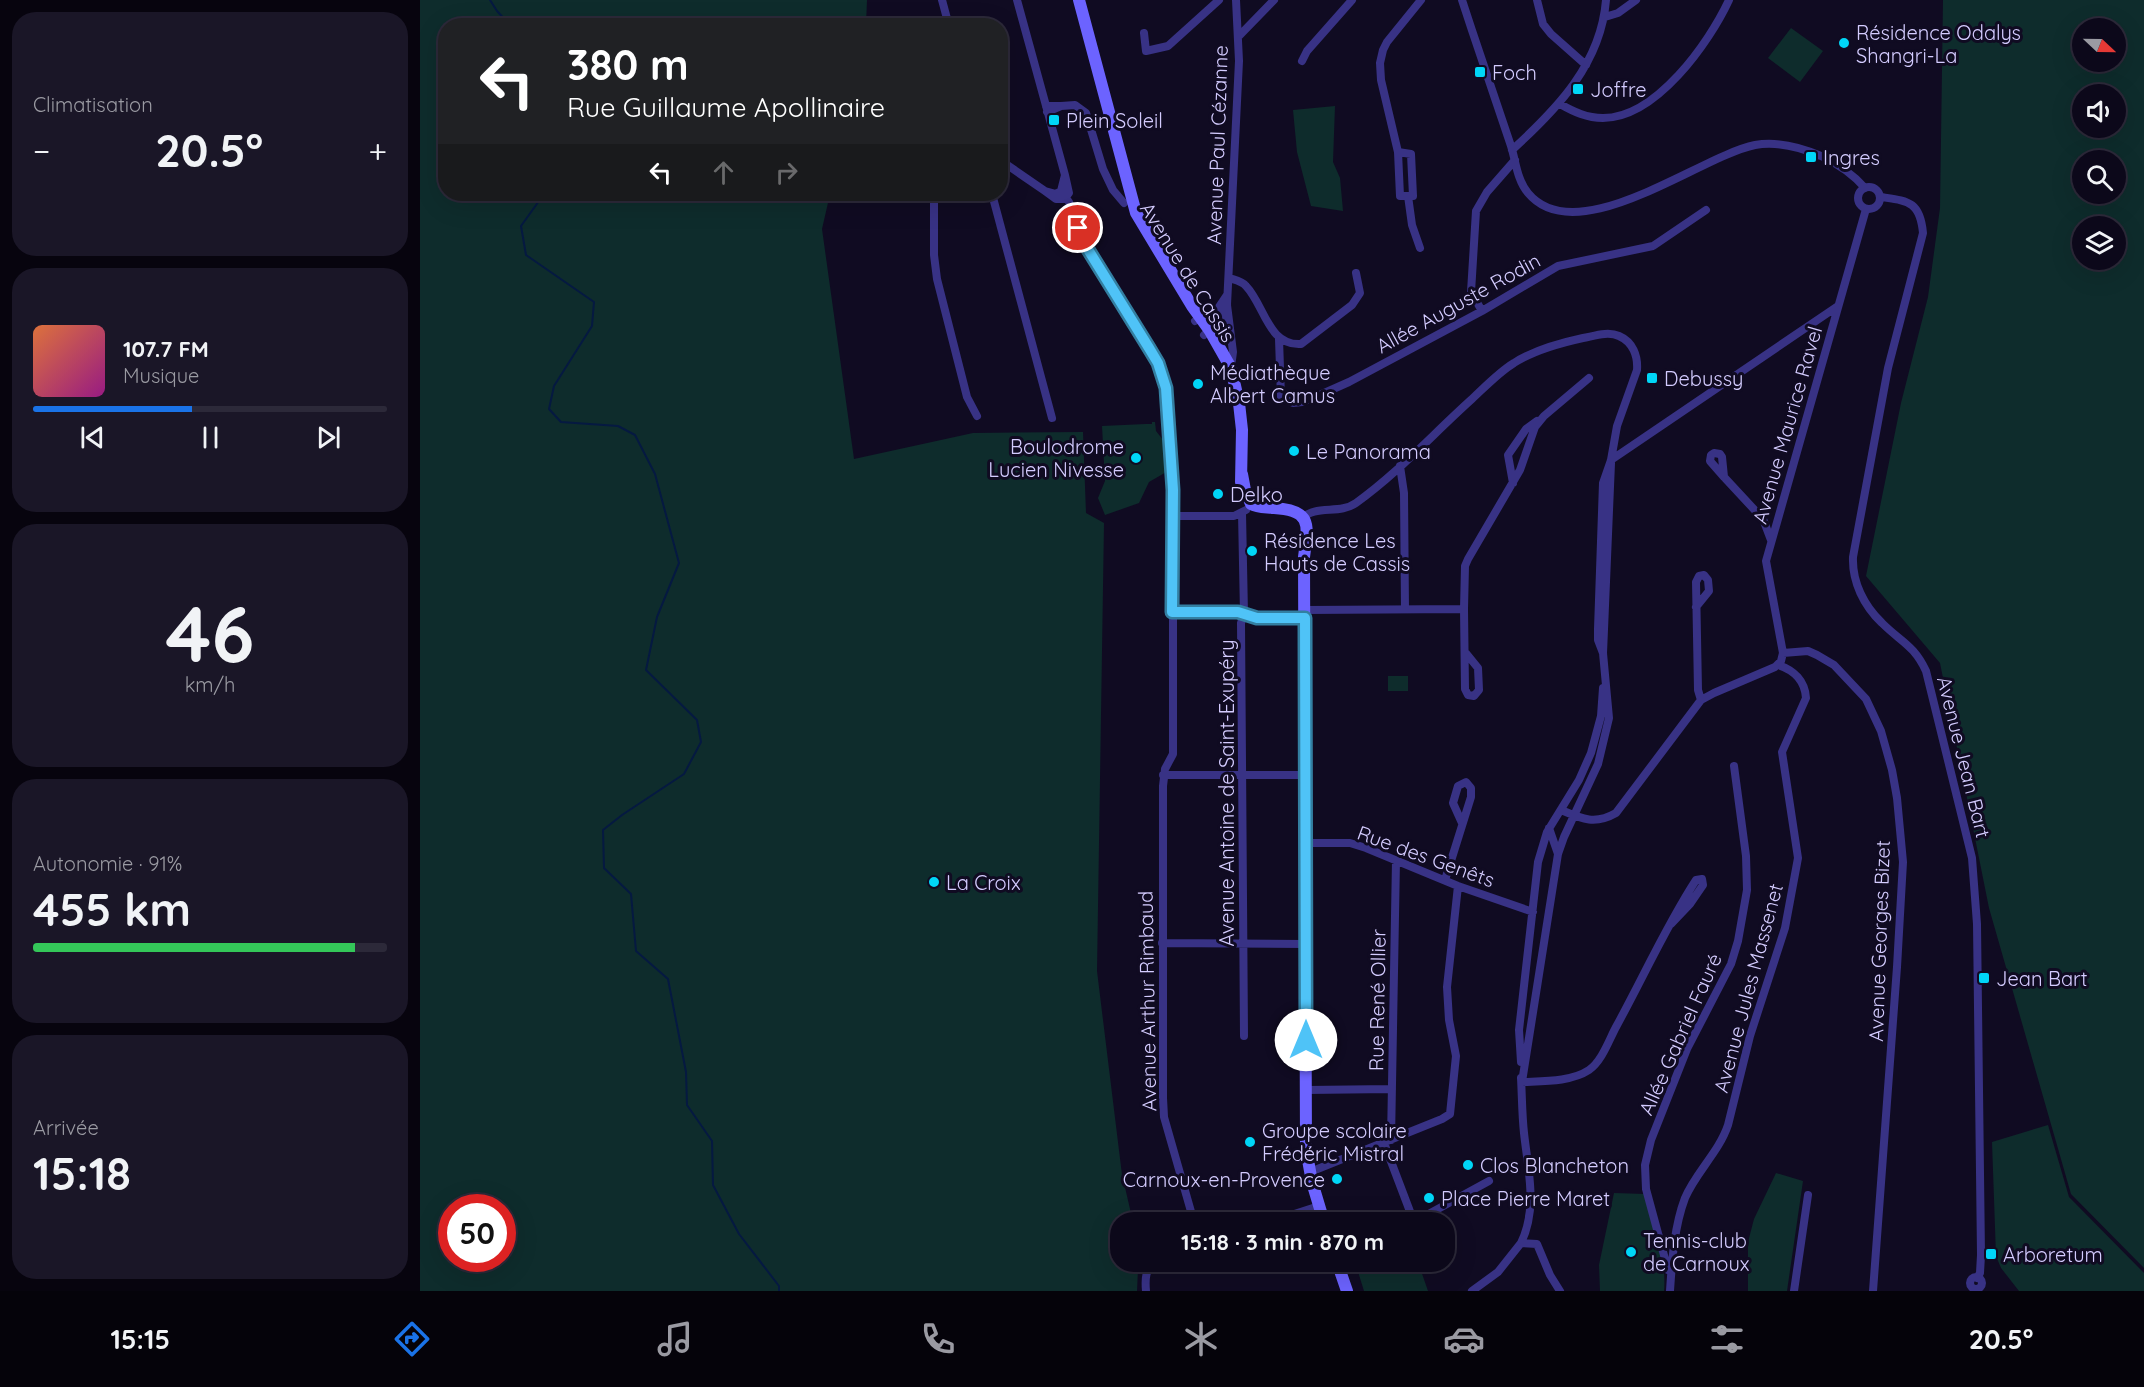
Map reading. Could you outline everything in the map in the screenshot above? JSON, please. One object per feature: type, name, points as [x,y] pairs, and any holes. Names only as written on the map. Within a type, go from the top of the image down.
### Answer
[{"type":"main road","name":"Avenue de Cassis","points":[[1078,0],[1097,75],[1108,105],[1118,183],[1198,319]]},
{"type":"main road","name":"Avenue de Cassis","points":[[1097,75],[1101,108],[1118,183],[1130,220],[1198,319],[1232,374],[1242,430],[1240,495],[1247,509]]},
{"type":"main road","points":[[1247,509],[1289,508],[1298,512],[1300,519],[1307,526],[1304,557],[1306,1149],[1321,1212]]},
{"type":"main road","points":[[1344,1272],[1347,1291]]},
{"type":"street","points":[[942,0],[947,18]]},
{"type":"street","points":[[1008,166],[1056,199],[1061,200],[1069,191],[1017,0]]},
{"type":"street","points":[[1144,33],[1146,51],[1168,46],[1219,0]]},
{"type":"street","name":"Avenue Paul Cézanne","points":[[1232,374],[1233,352],[1227,305],[1239,61],[1236,0]]},
{"type":"street","points":[[1238,38],[1274,0]]},
{"type":"street","points":[[1302,61],[1307,51],[1352,0]]},
{"type":"street","points":[[1398,152],[1410,154],[1413,196],[1400,196],[1398,152],[1381,80],[1381,56],[1393,33],[1421,0]]},
{"type":"street","points":[[1462,0],[1514,155],[1520,180],[1533,198],[1550,208],[1566,211],[1585,210],[1627,200],[1657,189],[1732,152],[1765,144],[1785,144],[1838,164],[1857,179],[1864,188]]},
{"type":"street","points":[[1537,0],[1543,24],[1586,65]]},
{"type":"street","points":[[1482,311],[1471,292],[1476,211],[1514,155],[1560,104],[1586,65],[1605,17],[1606,0]]},
{"type":"street","points":[[1605,17],[1618,13],[1636,0]]},
{"type":"street","points":[[1560,104],[1588,117],[1605,118],[1623,115],[1653,99],[1700,51],[1718,24],[1729,0]]},
{"type":"street","points":[[1046,109],[1075,105],[1086,112],[1118,183]]},
{"type":"street","points":[[1870,187],[1876,189],[1881,197],[1876,207],[1866,209],[1860,204],[1858,197],[1864,188],[1870,187]]},
{"type":"street","points":[[1064,194],[1084,243],[1158,363],[1166,388],[1170,421],[1173,516],[1173,775]]},
{"type":"street","points":[[1408,196],[1412,225],[1420,248]]},
{"type":"street","name":"Avenue Jean Bart","points":[[1881,197],[1896,198],[1910,204],[1920,215],[1923,233],[1888,368],[1853,556],[1853,570],[1855,581],[1872,611],[1881,622],[1912,647],[1920,657],[1926,671],[1972,858],[1977,924],[1981,1255],[1980,1274],[1977,1278],[1982,1283],[1976,1290]]},
{"type":"street","points":[[934,201],[934,255],[937,279],[967,397],[976,416]]},
{"type":"street","points":[[994,201],[1052,418]]},
{"type":"street","name":"Avenue Maurice Ravel","points":[[1783,653],[1766,561],[1866,209]]},
{"type":"street","name":"Allée Auguste Rodin","points":[[1279,339],[1281,397],[1293,403],[1302,402],[1349,382],[1482,311],[1558,267],[1653,246],[1706,210]]},
{"type":"street","points":[[1229,278],[1246,286],[1279,339],[1288,344],[1301,344],[1352,306],[1360,293],[1356,273]]},
{"type":"street","points":[[1198,319],[1217,310],[1229,292]]},
{"type":"street","name":"Avenue Paul Cézanne","points":[[1207,333],[1219,322],[1227,305]]},
{"type":"street","points":[[1611,459],[1839,305]]},
{"type":"street","points":[[1300,519],[1313,512],[1353,506],[1375,489],[1514,362],[1567,342],[1600,335],[1613,334],[1631,345],[1638,361],[1637,370],[1617,426],[1611,459],[1601,716],[1592,753],[1549,828],[1538,862],[1519,1032],[1531,1208],[1528,1228],[1521,1243],[1498,1272],[1475,1290]]},
{"type":"street","points":[[1513,483],[1508,455],[1526,429],[1589,378]]},
{"type":"street","points":[[1465,652],[1465,566],[1520,470],[1535,427],[1544,416]]},
{"type":"street","points":[[1400,466],[1404,493],[1404,609]]},
{"type":"street","points":[[1724,477],[1763,519],[1771,540]]},
{"type":"street","points":[[1173,516],[1234,516],[1247,509]]},
{"type":"street","name":"Avenue Antoine de Saint-Exupéry","points":[[1244,1036],[1242,623],[1247,611],[1247,509]]},
{"type":"street","points":[[1763,519],[1779,515]]},
{"type":"street","points":[[1696,607],[1698,690],[1701,700]]},
{"type":"street","points":[[1172,612],[1247,611],[1257,618],[1404,609],[1464,609]]},
{"type":"street","name":"Avenue Georges Bizet","points":[[1783,653],[1808,651],[1817,655],[1834,665],[1866,699],[1881,731],[1897,798],[1902,862],[1897,967],[1873,1291]]},
{"type":"street","points":[[1561,810],[1592,821],[1603,820],[1616,813],[1701,700],[1778,665],[1783,653]]},
{"type":"street","name":"Avenue Jules Massenet","points":[[1670,1291],[1673,1253],[1686,1198],[1724,1137],[1728,1125],[1750,1036],[1785,928],[1798,858],[1782,752],[1806,698],[1804,684],[1785,667],[1778,665]]},
{"type":"street","points":[[1522,1082],[1558,854],[1603,748],[1609,718],[1604,674]]},
{"type":"street","points":[[1173,754],[1163,775],[1305,775]]},
{"type":"street","name":"Allée Gabriel Fauré","points":[[1671,1276],[1646,1189],[1645,1165],[1651,1140],[1687,1049],[1731,964],[1738,941],[1747,890],[1746,856],[1734,766]]},
{"type":"street","name":"Avenue Arthur Rimbaud","points":[[1163,775],[1164,1117],[1191,1212]]},
{"type":"street","points":[[1445,880],[1462,823]]},
{"type":"street","points":[[1549,828],[1558,854]]},
{"type":"street","name":"Rue des Genêts","points":[[1305,843],[1350,843],[1458,886],[1533,912]]},
{"type":"street","name":"Rue René Ollier","points":[[1388,1141],[1392,1100],[1396,860]]},
{"type":"street","points":[[1522,1082],[1549,1081],[1579,1075],[1594,1066],[1680,905],[1696,880],[1702,879],[1703,885],[1671,924]]},
{"type":"street","points":[[1310,1172],[1447,1117],[1451,1110],[1456,1056],[1449,1020],[1447,984],[1458,886]]},
{"type":"street","points":[[1162,943],[1305,944]]},
{"type":"street","points":[[1519,1032],[1525,1036],[1529,1030]]},
{"type":"street","points":[[1306,1090],[1392,1089]]},
{"type":"street","points":[[1388,1141],[1411,1212]]},
{"type":"street","points":[[1432,1212],[1489,1181]]},
{"type":"street","points":[[1794,1291],[1808,1195]]},
{"type":"street","points":[[1301,1212],[1319,1206]]},
{"type":"street","points":[[1521,1243],[1537,1244],[1550,1275],[1560,1291]]},
{"type":"street","points":[[1146,1291],[1147,1272]]},
{"type":"green space","points":[[420,0],[867,0],[866,18],[438,18],[438,201],[828,201],[822,229],[854,459],[973,433],[1083,432],[1086,513],[1104,523],[1097,971],[1123,1183],[1131,1212],[1110,1212],[1110,1272],[1138,1272],[1137,1291],[420,1291]]},
{"type":"green space","points":[[1943,0],[2144,0],[2144,1268],[2071,1194],[1989,908],[1940,663],[1866,576],[1901,403],[1928,297],[1940,208]]},
{"type":"green space","points":[[1791,28],[1823,51],[1800,82],[1768,58]]},
{"type":"green space","points":[[1335,106],[1333,162],[1340,178],[1343,211],[1311,206],[1297,152],[1293,110]]},
{"type":"green space","name":"Boulodrome Lucien Nivesse","points":[[1155,422],[1156,431],[1167,445],[1168,471],[1149,482],[1139,503],[1105,515],[1098,498],[1105,481],[1102,426],[1152,424]]},
{"type":"green space","points":[[1388,676],[1408,676],[1408,691],[1388,691]]},
{"type":"green space","points":[[2048,1125],[2069,1197],[2144,1273],[2144,1291],[2019,1291],[2001,1268],[1996,1256],[1992,1142]]},
{"type":"green space","points":[[1776,1173],[1803,1181],[1787,1291],[1748,1291],[1748,1242],[1754,1219]]},
{"type":"green space","name":"Tennis-club de Carnoux","points":[[1614,1193],[1645,1194],[1661,1255],[1664,1291],[1600,1291],[1599,1265]]},
{"type":"green space","points":[[1358,1272],[1421,1272],[1428,1291],[1364,1291]]},
{"type":"waterway","points":[[490,0],[504,18]]},
{"type":"waterway","points":[[539,201],[521,226],[526,255],[594,302],[592,326],[554,386],[549,409],[561,422],[618,426],[635,435],[655,474],[679,563],[657,617],[646,670],[697,720],[701,742],[684,774],[603,830],[604,868],[631,894],[636,951],[668,979],[686,1072],[687,1105],[712,1141],[713,1185],[739,1234],[779,1286],[779,1291]]},
{"type":"place","name":"Résidence Odalys Shangri-La","points":[[1844,43]]},
{"type":"place","name":"Foch","points":[[1480,72]]},
{"type":"place","name":"Joffre","points":[[1578,89]]},
{"type":"place","name":"Plein Soleil","points":[[1054,120]]},
{"type":"place","name":"Ingres","points":[[1811,157]]},
{"type":"place","name":"Debussy","points":[[1652,378]]},
{"type":"place","name":"Médiathèque Albert Camus","points":[[1198,384]]},
{"type":"place","name":"Le Panorama","points":[[1294,451]]},
{"type":"place","name":"Boulodrome Lucien Nivesse","points":[[1136,458]]},
{"type":"place","name":"Delko","points":[[1218,494]]},
{"type":"place","name":"Résidence Les Hauts de Cassis","points":[[1252,551]]},
{"type":"place","name":"La Croix","points":[[934,882]]},
{"type":"place","name":"Jean Bart","points":[[1984,978]]},
{"type":"place","name":"Groupe scolaire Frédéric Mistral","points":[[1250,1142]]},
{"type":"place","name":"Clos Blancheton","points":[[1468,1165]]},
{"type":"place","name":"Carnoux-en-Provence","points":[[1337,1179]]},
{"type":"place","name":"Place Pierre Maret","points":[[1429,1198]]},
{"type":"place","name":"Tennis-club de Carnoux","points":[[1631,1252]]},
{"type":"place","name":"Arboretum","points":[[1991,1254]]},
{"type":"route","points":[[1078,228],[1084,243],[1158,363],[1166,388],[1173,490],[1172,612],[1238,612],[1257,618],[1305,618],[1306,1040]]}]
